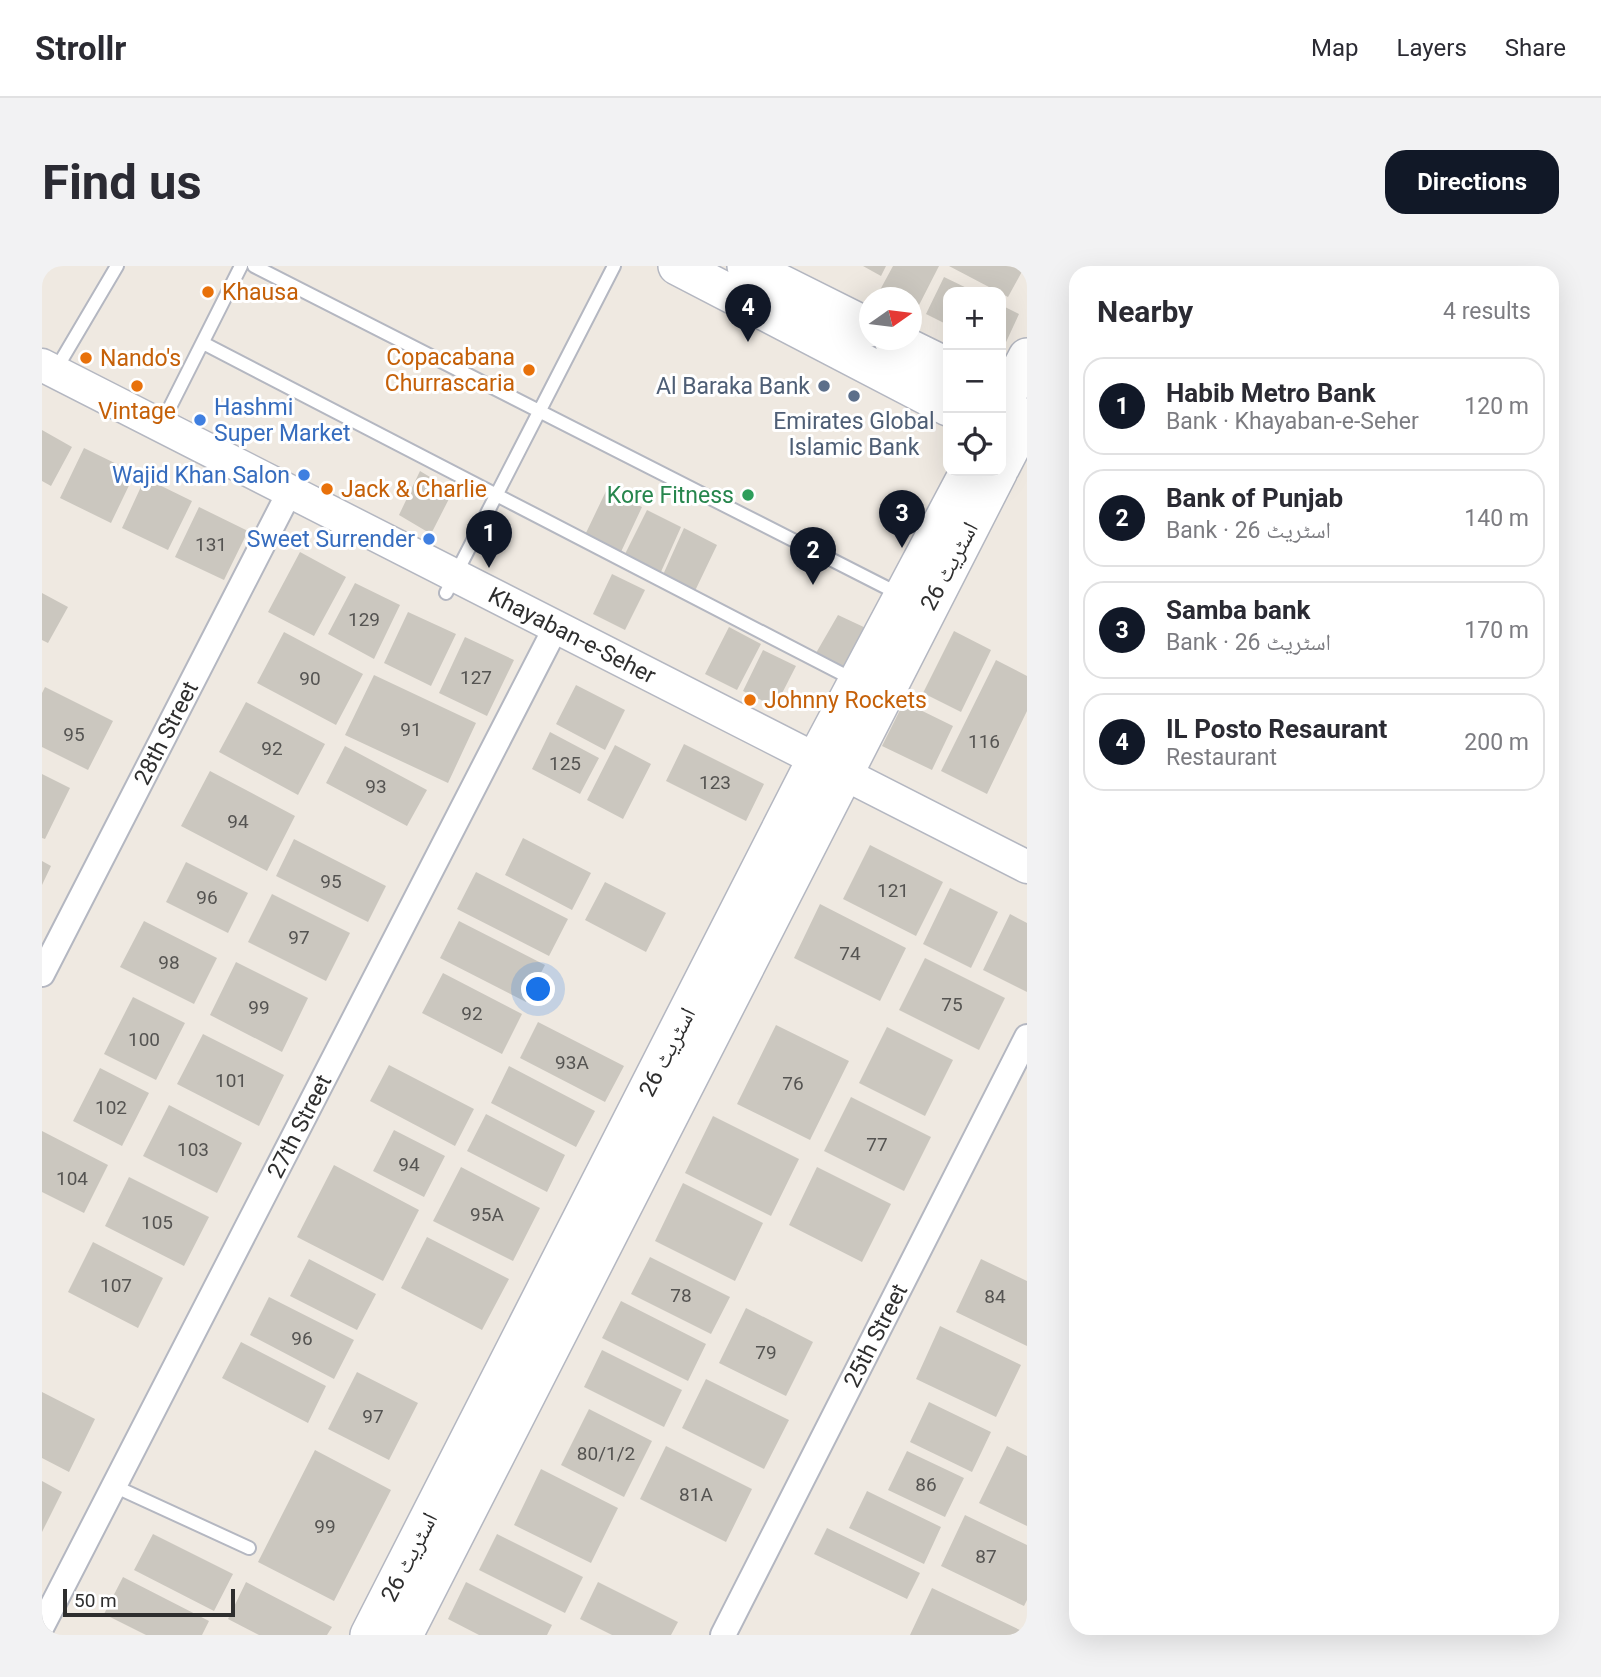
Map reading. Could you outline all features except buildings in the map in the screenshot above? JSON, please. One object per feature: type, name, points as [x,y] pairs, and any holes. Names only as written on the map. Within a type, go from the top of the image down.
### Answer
[{"type":"main road","points":[[677,266],[943,404]]},
{"type":"main road","points":[[746,266],[859,322]]},
{"type":"main road","points":[[913,350],[943,365]]},
{"type":"main road","name":"اسٹریٹ 26","points":[[369,1635],[915,601],[1010,428],[1027,358]]},
{"type":"main road","name":"اسٹریٹ 26","points":[[404,1635],[825,775],[857,682],[915,601],[967,476]]},
{"type":"street","name":"Khayaban-e-Seher","points":[[46,375],[161,425],[285,500]]},
{"type":"street","name":"Khayaban-e-Seher","points":[[46,375],[825,775],[1027,888]]},
{"type":"street","name":"28th Street","points":[[42,974],[285,500]]},
{"type":"street","name":"27th Street","points":[[42,1626],[552,636]]},
{"type":"street","name":"Khayaban-e-Seher","points":[[825,775],[1027,867]]},
{"type":"street","name":"25th Street","points":[[723,1635],[1027,1037]]},
{"type":"lane","points":[[46,375],[117,266]]},
{"type":"lane","points":[[161,425],[241,266]]},
{"type":"lane","points":[[254,266],[915,601]]},
{"type":"lane","points":[[451,585],[614,266]]},
{"type":"lane","points":[[202,343],[857,682]]},
{"type":"lane","points":[[114,1486],[249,1548]]},
{"type":"place","name":"Khausa","points":[[208,292]]},
{"type":"place","name":"IL Posto Resaurant","points":[[748,342]]},
{"type":"place","name":"Nando's","points":[[86,358]]},
{"type":"place","name":"Copacabana Churrascaria","points":[[529,370]]},
{"type":"place","name":"Vintage","points":[[137,386]]},
{"type":"place","name":"Al Baraka Bank","points":[[824,386]]},
{"type":"place","name":"Emirates Global Islamic Bank","points":[[854,396]]},
{"type":"place","name":"Hashmi Super Market","points":[[200,420]]},
{"type":"place","name":"Wajid Khan Salon","points":[[304,475]]},
{"type":"place","name":"Jack & Charlie","points":[[327,489]]},
{"type":"place","name":"Kore Fitness","points":[[748,495]]},
{"type":"place","name":"Sweet Surrender","points":[[429,539]]},
{"type":"place","name":"Samba bank","points":[[902,548]]},
{"type":"place","name":"Habib Metro Bank","points":[[489,568]]},
{"type":"place","name":"Bank of Punjab","points":[[813,585]]},
{"type":"place","name":"Johnny Rockets","points":[[750,700]]}]
